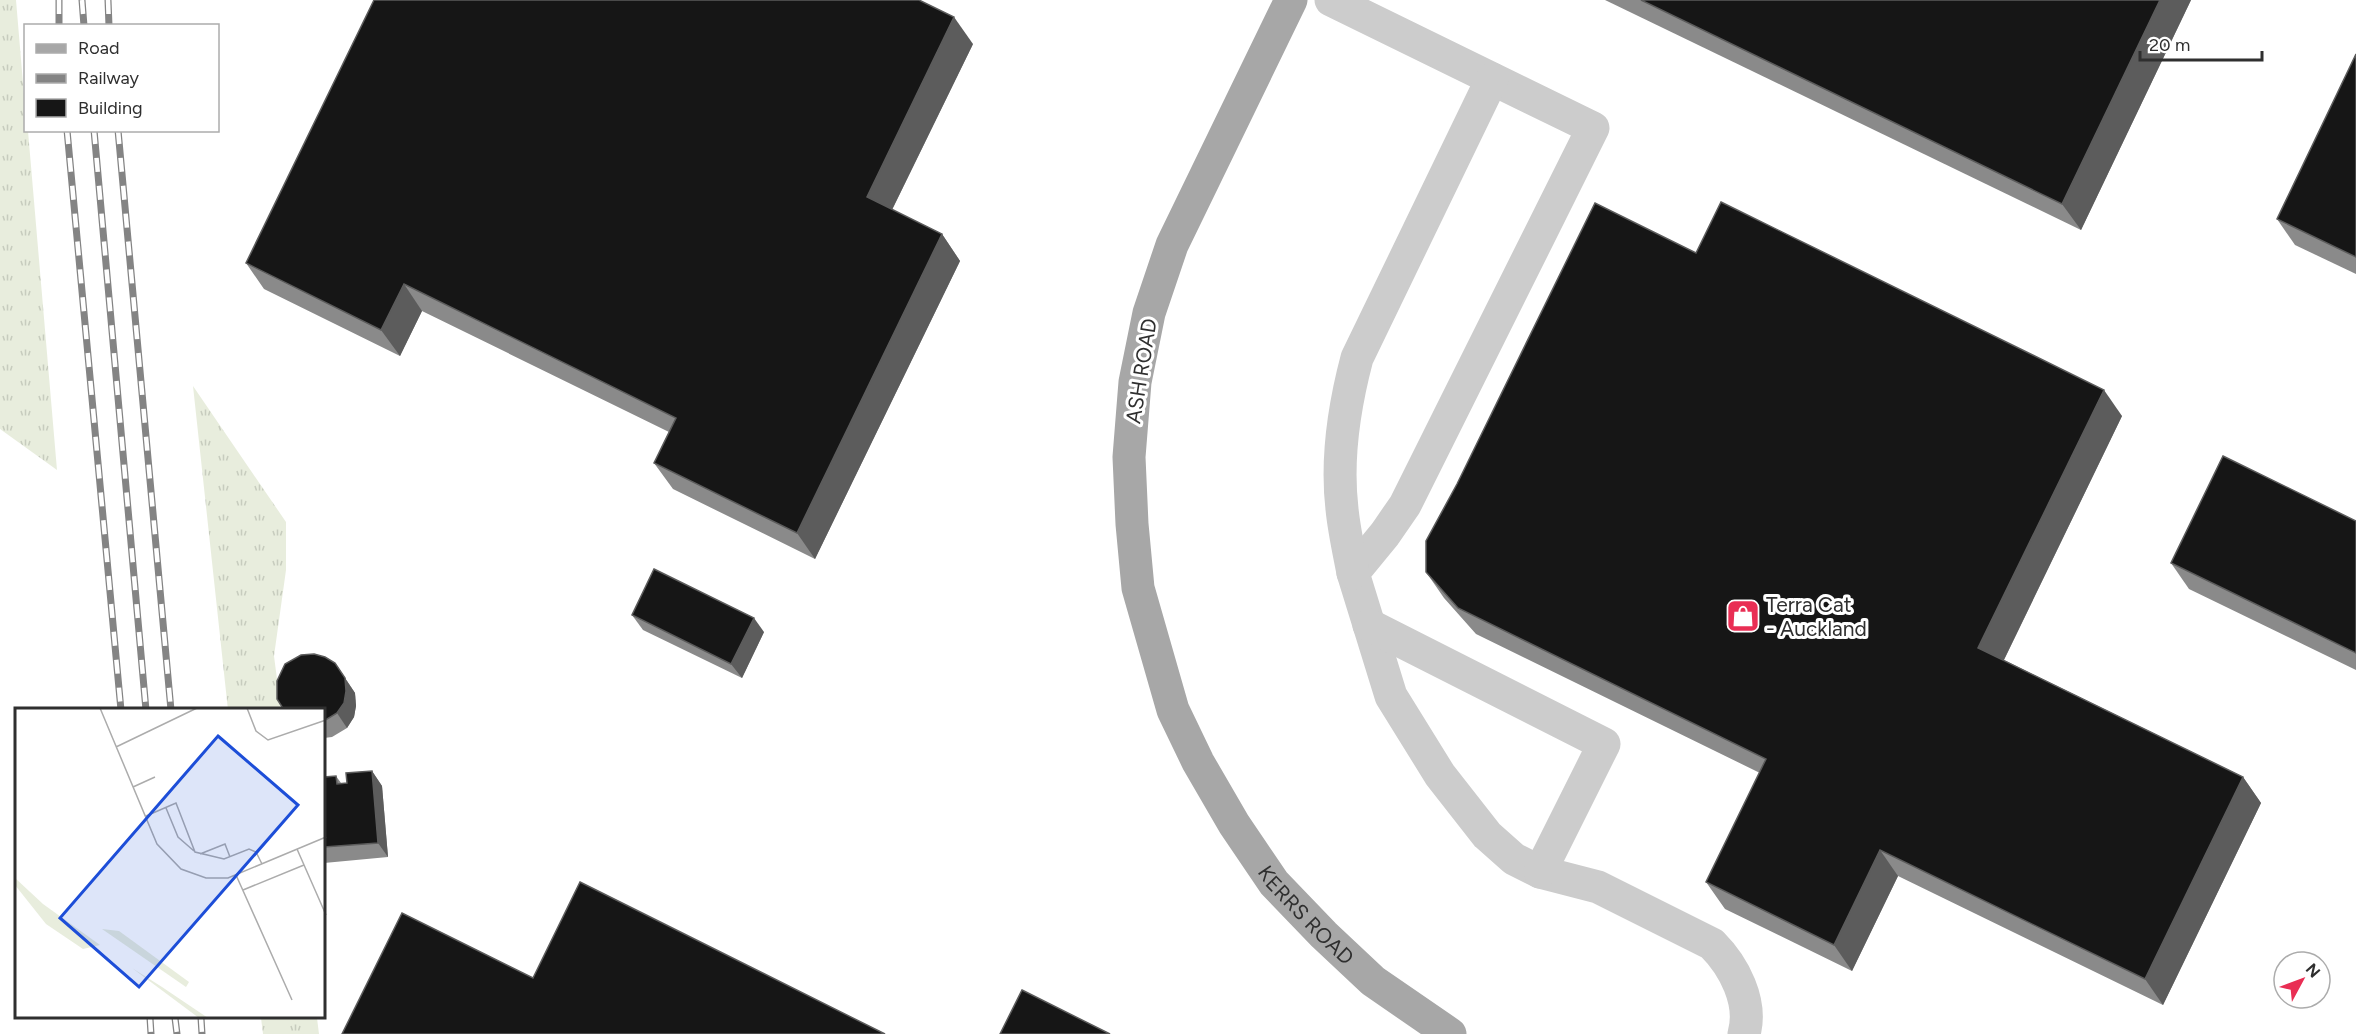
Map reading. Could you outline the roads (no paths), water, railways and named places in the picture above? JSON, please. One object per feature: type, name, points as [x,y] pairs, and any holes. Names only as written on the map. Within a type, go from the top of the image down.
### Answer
[{"type":"main road","name":"ASH ROAD","points":[[1198,762],[1173,710],[1138,588],[1129,456],[1135,382],[1149,313],[1172,245],[1291,0]]},
{"type":"main road","name":"KERRS ROAD","points":[[1198,762],[1234,824],[1275,883],[1373,981],[1447,1033]]},
{"type":"lane","points":[[1331,0],[1593,128],[1405,505],[1353,573]]},
{"type":"lane","points":[[1492,79],[1357,358],[1347,397],[1341,443],[1341,507],[1353,573],[1391,696],[1440,774],[1487,835],[1514,859],[1540,872],[1598,887],[1712,944],[1724,955],[1742,990],[1746,1009],[1744,1034]]},
{"type":"lane","points":[[1369,625],[1604,744],[1540,872]]},
{"type":"railway","points":[[59,0],[59,24]]},
{"type":"railway","points":[[82,0],[84,24]]},
{"type":"railway","points":[[108,0],[109,24]]},
{"type":"railway","points":[[67,132],[121,708]]},
{"type":"railway","points":[[94,132],[146,708]]},
{"type":"railway","points":[[118,132],[171,708]]},
{"type":"railway","points":[[150,1019],[151,1034]]},
{"type":"railway","points":[[175,1019],[177,1034]]},
{"type":"railway","points":[[201,1019],[202,1034]]},
{"type":"place","name":"Terra Cat - Auckland","points":[[1743,616]]}]
